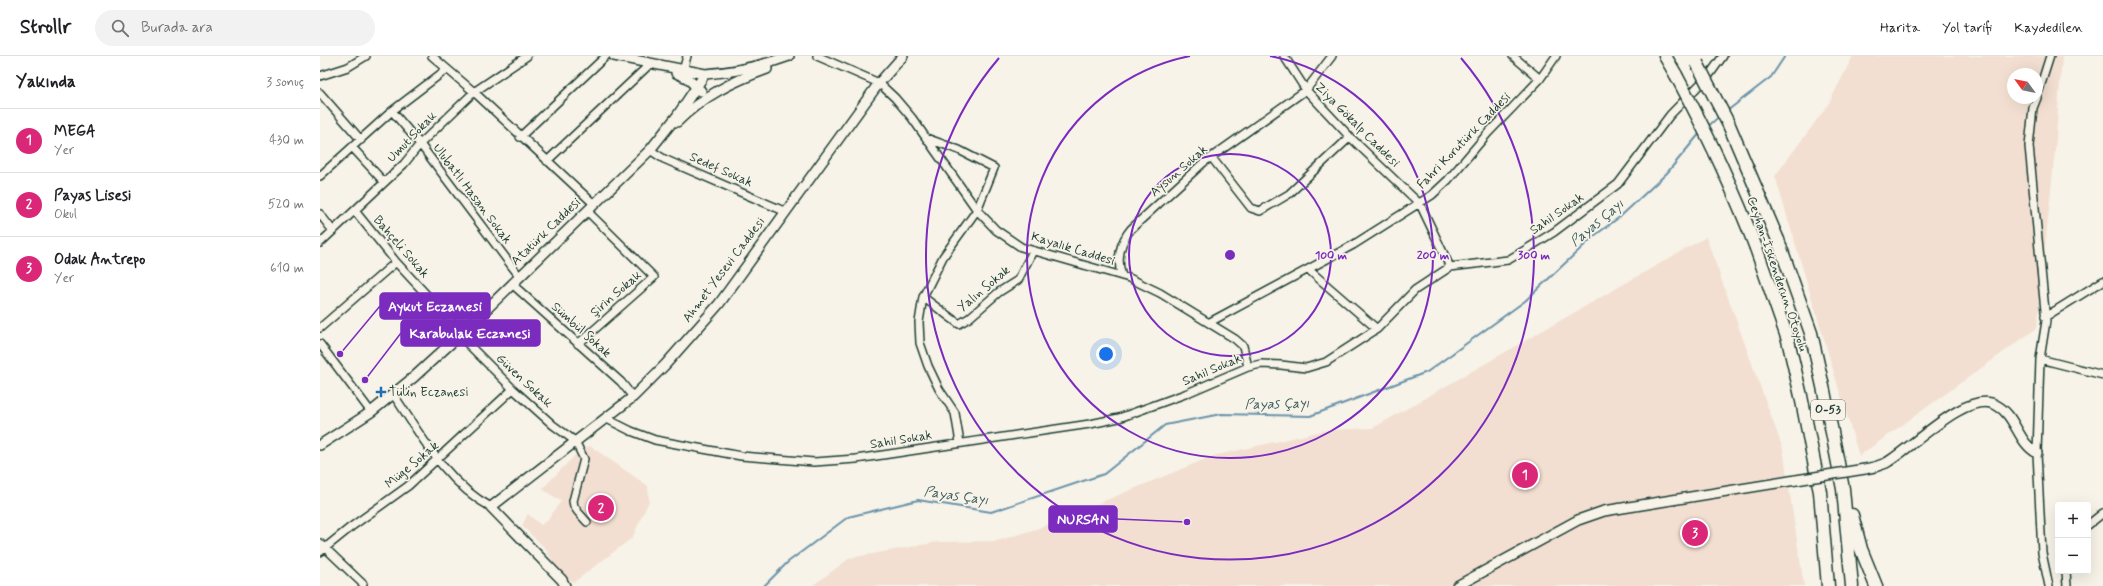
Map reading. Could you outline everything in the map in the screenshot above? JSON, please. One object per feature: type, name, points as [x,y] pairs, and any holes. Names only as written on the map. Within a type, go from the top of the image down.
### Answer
[{"type":"highway","name":"Ceyhan-İskenderun Otoyolu","points":[[1665,56],[1708,135],[1756,248],[1788,340],[1820,492],[1828,586]]},
{"type":"highway","name":"Ceyhan-İskenderun Otoyolu","points":[[1695,60],[1729,125],[1778,240],[1811,333],[1844,489],[1852,586]]},
{"type":"highway","points":[[1824,391],[1853,520],[1861,549],[1876,586]]},
{"type":"street","points":[[320,76],[348,67],[366,56]]},
{"type":"street","points":[[432,56],[474,92],[520,137],[594,204]]},
{"type":"street","name":"Umut Sokak","points":[[320,243],[404,164],[420,144],[474,92],[527,56]]},
{"type":"street","points":[[520,137],[606,56]]},
{"type":"street","points":[[614,56],[683,71],[709,74],[763,65],[789,56]]},
{"type":"street","points":[[683,71],[687,56]]},
{"type":"street","points":[[650,150],[682,117],[709,94],[739,79],[774,67],[794,56]]},
{"type":"street","name":"Kayalık Caddesi","points":[[817,56],[879,83],[896,98],[977,210],[996,230],[1020,247],[1122,276],[1160,294],[1210,322],[1243,346],[1248,367]]},
{"type":"street","name":"Ahmet Yesevi Caddesi","points":[[490,507],[633,397],[665,365],[718,304],[784,211],[879,83],[903,56]]},
{"type":"street","name":"Ziya Gökalp Caddesi","points":[[1284,56],[1306,90],[1350,137],[1420,204]]},
{"type":"street","name":"Aysun Sokak","points":[[1122,276],[1119,263],[1124,238],[1142,219],[1212,158],[1306,90],[1332,56]]},
{"type":"street","points":[[1513,56],[1540,79]]},
{"type":"street","name":"Fahri Korutürk Caddesi","points":[[1210,322],[1309,270],[1420,204],[1448,180],[1488,133],[1540,79],[1556,56]]},
{"type":"street","name":"Sahil Sokak","points":[[605,418],[631,432],[655,440],[740,456],[814,462],[856,459],[1119,418],[1185,394],[1248,367],[1261,364],[1306,368],[1326,362],[1377,329],[1415,290],[1450,267],[1508,260],[1554,232],[1618,184],[1670,115],[1710,74],[1723,56]]},
{"type":"street","points":[[2043,79],[2050,56]]},
{"type":"street","points":[[547,161],[652,65]]},
{"type":"street","points":[[652,65],[683,76],[709,94]]},
{"type":"street","points":[[320,176],[392,111],[447,69]]},
{"type":"street","points":[[709,74],[722,82],[718,90]]},
{"type":"street","name":"Atatürk Caddesi","points":[[320,445],[371,412],[414,377],[520,277],[650,150],[677,116],[697,87],[709,74]]},
{"type":"street","points":[[320,93],[361,140]]},
{"type":"street","points":[[2035,104],[2029,146],[2045,317],[2040,359],[2037,453],[2042,553],[2049,586]]},
{"type":"street","name":"Ulubatlı Hasan Sokak","points":[[392,111],[420,144],[520,277]]},
{"type":"street","points":[[1212,158],[1251,208],[1260,211],[1289,194],[1350,137]]},
{"type":"street","points":[[926,138],[959,150],[994,168],[977,210],[942,257],[923,298],[919,322],[920,342],[928,366],[939,388],[955,413],[960,443]]},
{"type":"street","points":[[352,148],[384,182]]},
{"type":"street","name":"Sedef Sokak","points":[[650,150],[664,159],[784,211]]},
{"type":"street","points":[[1420,204],[1450,267]]},
{"type":"street","name":"Bahçeli Sokak","points":[[355,211],[396,262],[460,334]]},
{"type":"street","name":"Şirin Sokak","points":[[578,344],[654,277],[587,211]]},
{"type":"street","points":[[320,214],[334,231]]},
{"type":"street","name":"Yalın Sokak","points":[[923,298],[959,324],[969,318],[999,292],[1018,280],[1033,251]]},
{"type":"street","points":[[320,328],[396,262]]},
{"type":"street","points":[[1309,270],[1377,329]]},
{"type":"street","points":[[2045,317],[2103,281]]},
{"type":"street","name":"Sümbül Sokak","points":[[512,284],[622,382],[633,397]]},
{"type":"street","name":"Güven Sokak","points":[[460,334],[513,389],[553,425],[575,442]]},
{"type":"street","points":[[321,346],[371,412]]},
{"type":"street","points":[[2040,359],[2103,375]]},
{"type":"street","name":"Müge Sokak","points":[[322,548],[408,486],[438,460],[513,389]]},
{"type":"street","points":[[393,394],[438,460],[465,490],[490,507],[562,580],[565,586]]},
{"type":"street","points":[[1457,586],[1578,520],[1604,511],[1865,470],[1886,463],[1950,415],[1966,406],[1976,404],[1994,404],[2000,407],[2007,414],[2027,447],[2037,453]]},
{"type":"street","points":[[575,442],[584,459],[573,500],[574,506],[587,522]]},
{"type":"street","points":[[2091,523],[2103,513]]},
{"type":"street","points":[[322,548],[363,584]]},
{"type":"street","points":[[2066,574],[2067,586]]},
{"type":"shaded area","points":[[1853,56],[2062,56],[2055,151],[2037,328],[1859,456],[1775,176],[1828,105]]},
{"type":"shaded area","points":[[1706,237],[1783,449],[1804,586],[812,586],[850,558],[938,542],[997,541],[1039,528],[1213,456],[1327,430],[1373,428]]},
{"type":"shaded area","points":[[590,446],[648,486],[649,501],[632,538],[574,582],[569,579],[553,562],[545,548],[522,526],[528,514],[541,525],[547,521],[561,501],[542,489],[580,450]]},
{"type":"waterway","name":"Payas Çayı","points":[[1727,111],[1771,77],[1785,56]]},
{"type":"waterway","name":"Payas Çayı","points":[[1707,127],[1720,116]]},
{"type":"waterway","name":"Payas Çayı","points":[[764,586],[788,562],[848,517],[918,500],[991,512],[1104,474],[1165,425],[1221,414],[1310,416],[1427,372],[1525,301],[1594,236],[1621,216],[1667,173],[1700,133]]},
{"type":"place","name":"Aykut Eczanesi","points":[[340,354]]},
{"type":"place","name":"Karabulak Eczanesi","points":[[365,380]]},
{"type":"place","name":"Tülin Eczanesi","points":[[381,392]]},
{"type":"place","name":"MEGA","points":[[1525,475]]},
{"type":"place","name":"Payas Lisesi","points":[[601,508]]},
{"type":"place","name":"NURSAN","points":[[1187,522]]},
{"type":"place","name":"Odak Antrepo","points":[[1695,533]]}]
